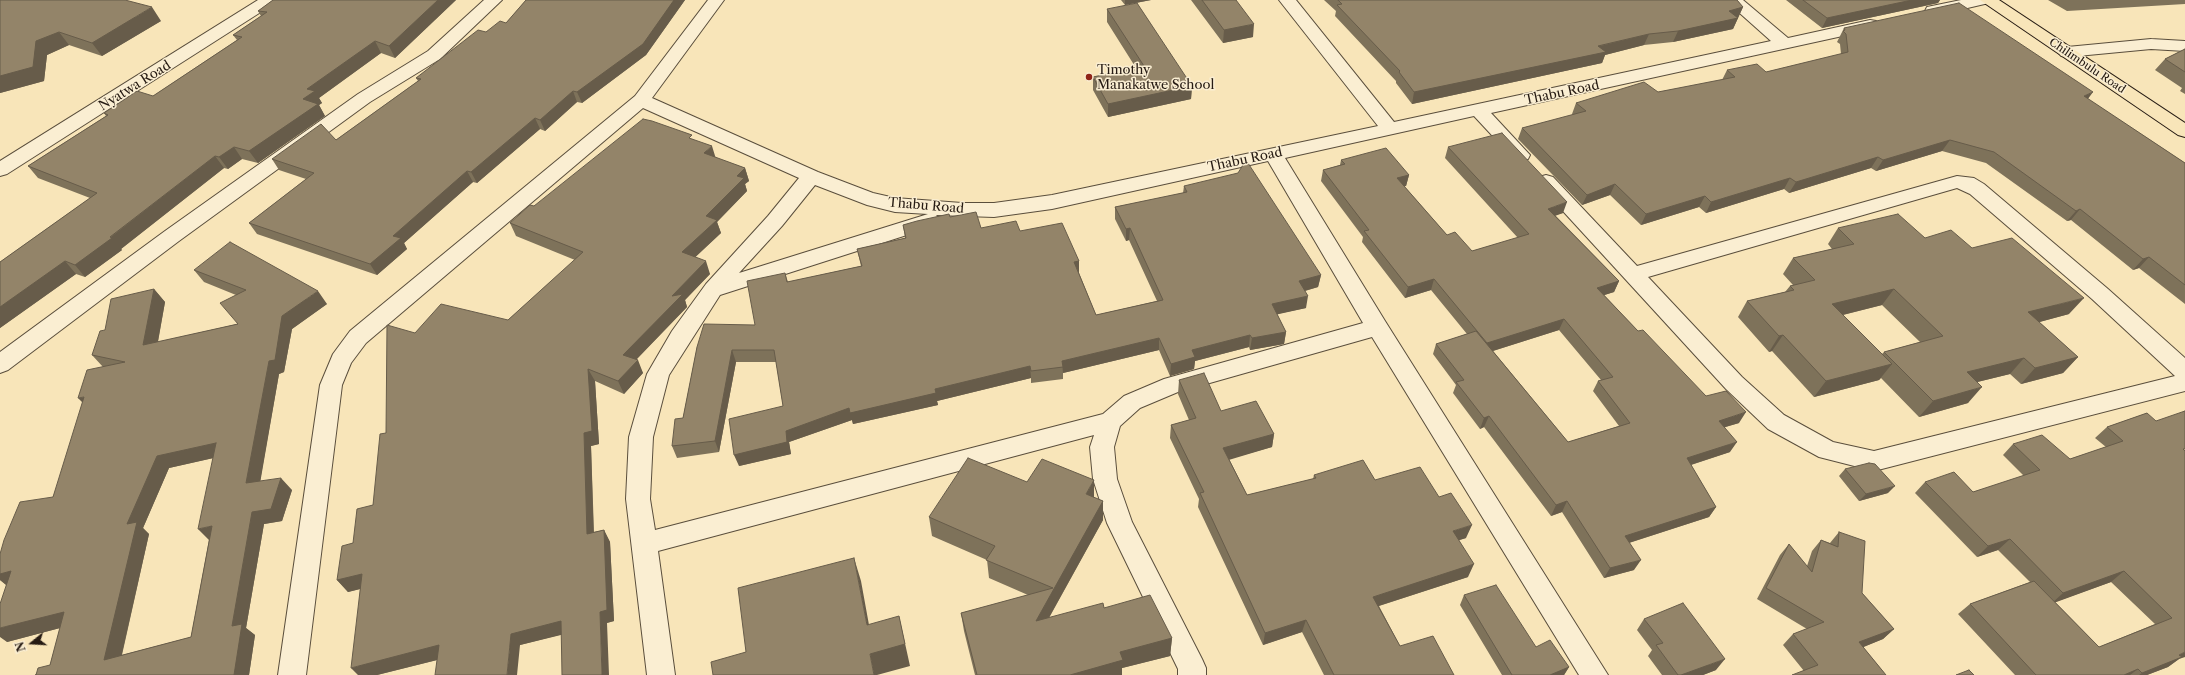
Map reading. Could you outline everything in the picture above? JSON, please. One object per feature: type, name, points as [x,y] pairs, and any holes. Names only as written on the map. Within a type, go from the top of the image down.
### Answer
[{"type":"main road","name":"Chilimbulu Road","points":[[1988,0],[2185,132]]},
{"type":"street","name":"Nyatwa Road","points":[[0,170],[269,0]]},
{"type":"street","points":[[0,364],[172,236],[364,98],[434,55],[494,0]]},
{"type":"street","points":[[292,675],[331,385],[341,360],[358,337],[641,100],[716,0]]},
{"type":"street","points":[[1287,0],[1390,129]]},
{"type":"street","points":[[1733,0],[1785,44]]},
{"type":"street","points":[[1914,15],[1983,0]]},
{"type":"street","name":"Thabu Road","points":[[641,100],[811,176],[867,198],[895,205],[962,210],[994,210],[1052,202],[1479,111],[1884,22]]},
{"type":"street","points":[[2067,52],[2151,44],[2185,46]]},
{"type":"street","points":[[1479,111],[1634,274],[1734,383],[1776,422],[1828,450],[1874,461],[2185,382]]},
{"type":"street","points":[[1273,154],[1376,327],[1594,675]]},
{"type":"street","points":[[661,675],[638,499],[641,438],[658,374],[680,337],[713,289],[775,221],[811,176]]},
{"type":"street","points":[[1634,274],[1957,182],[1967,183],[1977,189],[2094,289],[2185,371]]},
{"type":"street","points":[[713,289],[962,210]]},
{"type":"street","points":[[644,544],[1110,421],[1132,402],[1172,385],[1376,327]]},
{"type":"street","points":[[1110,421],[1102,447],[1105,479],[1120,523],[1192,668],[1192,675]]},
{"type":"building","points":[[0,0],[125,0],[152,7],[92,43],[59,32],[36,41],[33,67],[0,76]]},
{"type":"building","points":[[273,0],[438,0],[389,46],[375,41],[307,89],[315,91],[303,99],[318,104],[249,151],[234,147],[219,157],[215,156],[110,237],[112,238],[75,265],[65,261],[0,307],[0,262],[97,193],[28,166],[108,115],[104,113],[137,91],[153,96],[242,37],[233,35],[267,12],[258,11]]},
{"type":"building","points":[[526,0],[674,0],[643,44],[577,92],[573,91],[540,120],[535,118],[471,172],[467,171],[393,236],[401,238],[370,264],[249,223],[314,173],[272,159],[321,124],[336,140],[421,79],[416,78],[478,30],[486,32],[500,21],[506,23]]},
{"type":"building","points":[[1202,0],[1236,0],[1254,24],[1224,30]]},
{"type":"building","points":[[1338,0],[1737,0],[1743,7],[1729,11],[1738,18],[1678,31],[1649,34],[1598,46],[1606,52],[1414,92],[1399,72],[1400,71],[1337,5],[1342,4]]},
{"type":"building","points":[[1803,0],[1912,0],[1827,18]]},
{"type":"building","points":[[1137,3],[1192,86],[1108,104],[1093,77],[1144,66],[1107,9]]},
{"type":"building","points":[[1959,3],[2093,92],[2084,96],[2185,163],[2185,285],[2149,257],[2143,259],[2080,209],[2076,211],[1994,152],[1950,140],[1883,160],[1878,157],[1796,182],[1790,178],[1711,202],[1705,196],[1646,214],[1615,184],[1587,195],[1522,128],[1586,111],[1576,103],[1644,82],[1658,92],[1735,77],[1727,70],[1757,64],[1766,72],[1848,52],[1846,34],[1843,31],[1845,30],[1844,28]]},
{"type":"building","points":[[2185,49],[2185,72],[2165,59]]},
{"type":"building","points":[[643,119],[692,135],[689,138],[712,146],[704,153],[745,168],[737,176],[744,178],[706,216],[717,220],[682,252],[706,261],[672,296],[683,294],[623,355],[638,360],[618,381],[588,369],[592,431],[584,433],[587,534],[604,530],[607,610],[600,612],[602,675],[562,675],[561,621],[511,634],[507,675],[435,675],[439,645],[351,668],[362,574],[337,580],[342,546],[353,543],[357,509],[373,505],[380,434],[386,433],[387,325],[415,333],[441,304],[508,320],[583,252],[510,223],[530,205],[534,206]]},
{"type":"building","points":[[1502,133],[1567,202],[1548,209],[1619,281],[1597,288],[1638,331],[1643,330],[1706,396],[1726,391],[1746,412],[1719,421],[1737,442],[1687,458],[1716,507],[1625,536],[1641,560],[1610,568],[1567,501],[1556,505],[1489,416],[1484,418],[1456,382],[1464,380],[1436,344],[1476,331],[1568,442],[1630,423],[1598,381],[1613,377],[1564,319],[1487,343],[1434,279],[1408,287],[1364,231],[1369,230],[1323,170],[1345,164],[1341,160],[1386,148],[1409,175],[1397,178],[1447,235],[1455,232],[1472,251],[1529,234],[1448,147]]},
{"type":"building","points":[[1246,160],[1321,275],[1299,281],[1308,296],[1272,304],[1286,332],[1252,338],[1250,335],[1192,350],[1195,357],[1171,364],[1159,338],[1062,361],[1063,367],[1031,371],[1030,366],[935,389],[936,393],[850,413],[849,408],[786,431],[787,442],[734,455],[729,419],[783,406],[774,350],[732,350],[715,441],[672,446],[675,419],[683,418],[697,347],[704,324],[755,325],[747,281],[785,273],[787,282],[862,266],[857,249],[906,238],[903,225],[949,214],[950,217],[976,212],[981,228],[1016,221],[1020,231],[1062,223],[1079,261],[1074,262],[1096,315],[1163,300],[1130,228],[1126,229],[1115,207],[1187,192],[1184,186],[1238,173]]},
{"type":"building","points":[[1898,214],[1925,238],[1951,230],[1972,248],[2012,238],[2084,298],[2028,312],[2078,357],[2035,368],[2024,358],[1967,372],[1982,387],[1933,401],[1884,352],[1943,336],[1894,289],[1832,304],[1892,364],[1826,381],[1783,335],[1779,336],[1747,301],[1794,290],[1790,286],[1815,280],[1793,258],[1854,244],[1838,228]]},
{"type":"building","points":[[230,242],[318,291],[282,316],[275,360],[269,361],[246,483],[281,478],[271,509],[252,512],[232,626],[242,624],[234,675],[36,675],[38,668],[50,665],[64,612],[0,628],[0,604],[11,571],[0,574],[0,554],[4,540],[20,502],[53,497],[84,397],[78,398],[87,370],[125,362],[92,355],[100,331],[105,330],[111,299],[154,289],[143,345],[238,324],[220,303],[246,290],[194,270]],"holes":[[[216,443],[198,529],[212,526],[191,637],[104,660],[137,522],[127,524],[157,456]]]},
{"type":"building","points":[[1204,373],[1221,411],[1256,401],[1274,434],[1223,448],[1247,495],[1316,478],[1314,475],[1363,460],[1375,480],[1420,467],[1439,497],[1451,493],[1472,525],[1453,531],[1474,564],[1373,597],[1400,646],[1433,636],[1454,675],[1334,675],[1306,620],[1265,633],[1200,493],[1204,492],[1171,425],[1196,418],[1179,380]]},
{"type":"building","points":[[2185,411],[2185,449],[2183,449],[2185,451],[2185,652],[2179,655],[2182,657],[2142,673],[2138,669],[2124,675],[2036,675],[1970,604],[2034,581],[2099,647],[2172,618],[2124,571],[2063,593],[2010,539],[1988,546],[1925,482],[1954,472],[1973,492],[2040,470],[2013,444],[2042,435],[2070,459],[2123,441],[2107,427],[2147,413],[2156,421]]},
{"type":"building","points":[[968,458],[1027,482],[1042,459],[1094,480],[1086,494],[1103,501],[1036,621],[1103,603],[1104,608],[1150,595],[1172,638],[1120,652],[1123,660],[1070,675],[977,675],[961,613],[1053,588],[986,560],[995,546],[929,517]]},
{"type":"building","points":[[1869,463],[1875,464],[1895,486],[1866,494],[1845,469]]},
{"type":"building","points":[[1839,532],[1865,541],[1862,593],[1894,629],[1859,642],[1886,675],[1792,675],[1818,665],[1793,634],[1824,622],[1766,588],[1789,544],[1812,572],[1821,540],[1838,547]]},
{"type":"building","points":[[854,558],[867,625],[899,616],[905,644],[870,654],[874,675],[713,675],[711,662],[746,652],[738,588]]},
{"type":"building","points":[[1496,585],[1536,647],[1550,640],[1569,667],[1550,675],[1512,675],[1464,595]]},
{"type":"building","points":[[1683,603],[1725,659],[1678,675],[1656,645],[1663,643],[1644,619]]},
{"type":"building","points":[[1969,670],[1974,675],[1956,675]]},
{"type":"place","name":"Timothy Manakatwe School","points":[[1089,77]]}]
